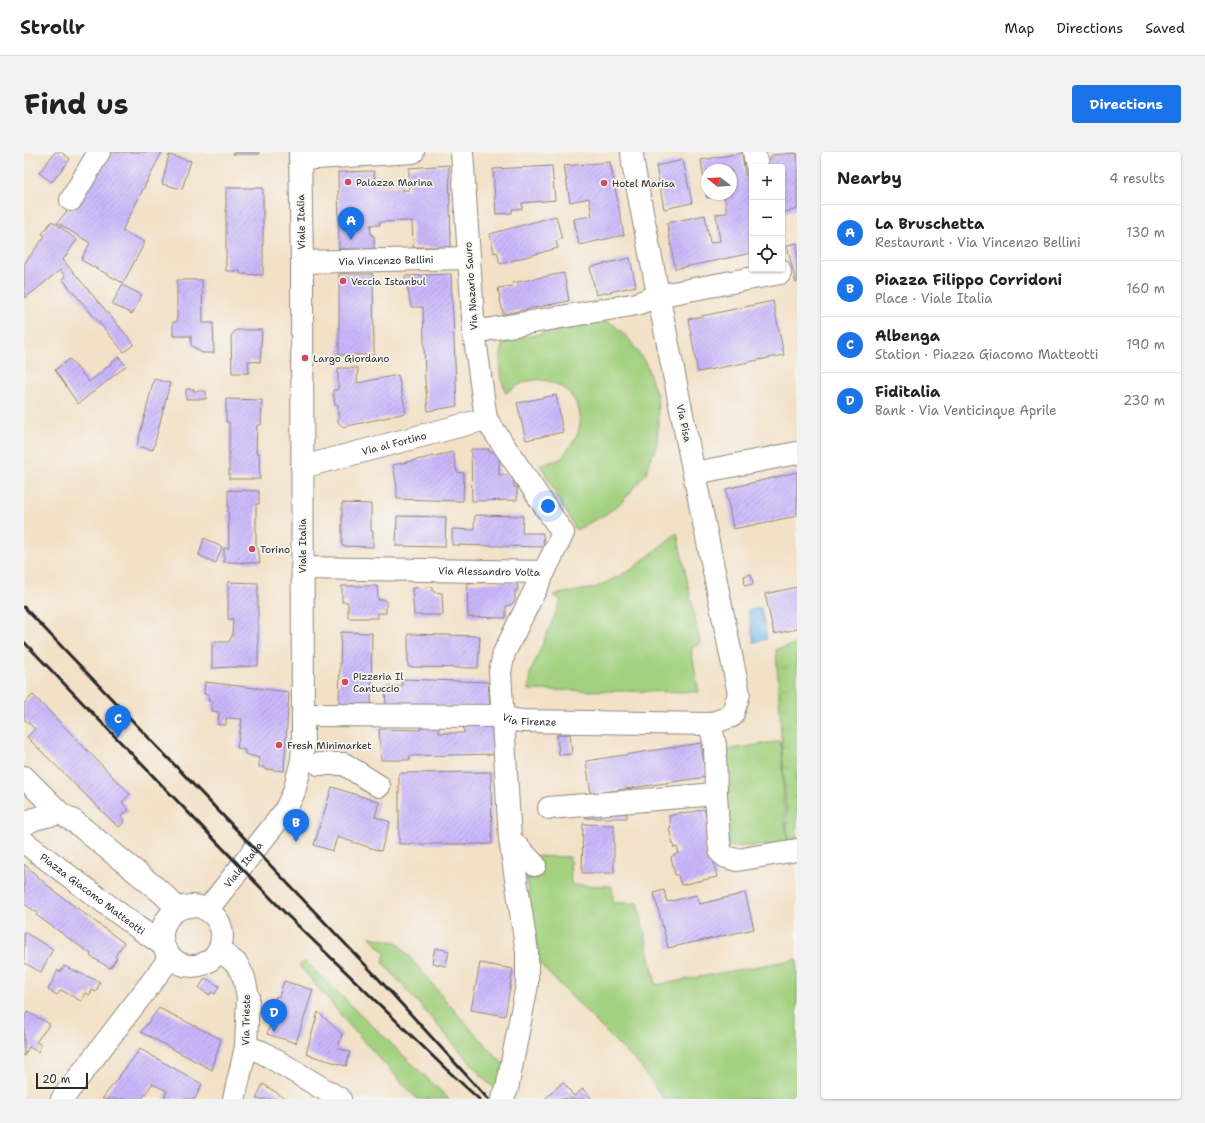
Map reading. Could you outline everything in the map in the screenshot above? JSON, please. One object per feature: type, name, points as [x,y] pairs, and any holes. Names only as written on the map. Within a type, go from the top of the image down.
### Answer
[{"type":"street","points":[[71,200],[99,152]]},
{"type":"street","points":[[300,155],[413,152]]},
{"type":"street","name":"Via Nazario Sauro","points":[[462,152],[474,332],[486,419]]},
{"type":"street","name":"Via Pisa","points":[[632,152],[657,296],[695,474],[739,694]]},
{"type":"street","points":[[754,152],[756,164]]},
{"type":"street","name":"Viale Italia","points":[[207,910],[285,811],[294,792],[302,760],[302,262],[300,155]]},
{"type":"street","name":"Via Vincenzo Bellini","points":[[302,262],[469,258]]},
{"type":"street","points":[[474,332],[637,304],[657,296],[780,272]]},
{"type":"street","name":"Via al Fortino","points":[[302,467],[486,419]]},
{"type":"street","name":"Via Alessandro Volta","points":[[302,568],[544,572],[563,533],[486,419]]},
{"type":"street","points":[[695,474],[797,453]]},
{"type":"street","points":[[502,1099],[507,1089],[527,984],[527,952],[510,839],[500,672],[504,653],[544,572]]},
{"type":"street","name":"Via Firenze","points":[[303,715],[503,716],[514,720],[523,721],[710,724],[732,716],[739,694]]},
{"type":"street","points":[[710,724],[715,745],[716,794],[721,853],[726,857],[737,860],[763,857],[797,850]]},
{"type":"street","points":[[319,764],[344,764],[379,786]]},
{"type":"street","points":[[24,777],[60,813],[75,822],[135,871],[178,909]]},
{"type":"street","points":[[548,808],[716,794]]},
{"type":"street","points":[[24,825],[34,819],[60,813]]},
{"type":"street","points":[[510,839],[534,865]]},
{"type":"street","name":"Piazza Giacomo Matteotti","points":[[24,842],[166,950]]},
{"type":"street","points":[[62,1099],[164,966],[166,950],[162,934],[164,924],[170,915],[178,909],[193,906],[207,910],[216,917],[221,928],[222,939],[219,950],[213,958],[205,964],[186,966],[177,962],[166,950]]},
{"type":"street","name":"Via Trieste","points":[[219,950],[237,964],[244,978],[248,996],[246,1047],[234,1099]]},
{"type":"street","points":[[246,1047],[262,1052],[340,1099]]},
{"type":"green space","points":[[607,321],[614,325],[629,339],[646,364],[657,396],[657,443],[646,473],[623,501],[606,514],[576,530],[540,464],[560,459],[574,442],[580,424],[578,407],[563,388],[549,381],[529,381],[506,393],[501,375],[502,350],[503,344],[514,339]]},
{"type":"green space","points":[[677,533],[700,643],[691,649],[699,692],[529,690],[530,674],[561,600],[553,595],[595,588],[631,570]]},
{"type":"green space","points":[[797,644],[797,841],[788,843],[776,649]]},
{"type":"green space","points":[[780,741],[782,751],[784,816],[788,843],[733,847],[728,845],[721,751]]},
{"type":"green space","points":[[523,857],[570,857],[571,885],[612,886],[613,903],[638,903],[656,985],[797,959],[797,1099],[664,1099],[640,1066],[539,963]]},
{"type":"green space","points":[[370,937],[397,942],[460,1017],[504,1065],[497,1090],[487,1082],[383,963],[385,953]]},
{"type":"green space","points":[[306,962],[449,1099],[417,1099],[350,1026],[299,965]]},
{"type":"water","points":[[761,608],[767,639],[754,642],[748,610]]},
{"type":"building","points":[[55,152],[61,152],[70,159],[52,182],[39,173]]},
{"type":"building","points":[[105,152],[162,152],[122,231],[145,242],[123,283],[81,260],[90,243],[57,223],[69,208],[74,210]]},
{"type":"building","points":[[234,152],[259,152],[259,154],[233,154]]},
{"type":"building","points":[[742,153],[745,175],[748,175],[749,180],[749,254],[675,269],[667,223],[705,215],[710,243],[720,241],[716,214],[727,213],[725,200],[737,200],[737,164],[702,164],[701,160]]},
{"type":"building","points":[[797,153],[797,209],[785,212],[785,164],[768,164],[772,155]]},
{"type":"building","points":[[169,155],[191,161],[182,189],[162,184]]},
{"type":"building","points":[[683,160],[692,203],[664,209],[656,166]]},
{"type":"building","points":[[610,162],[624,235],[579,245],[574,219],[592,216],[589,198],[570,202],[564,166]]},
{"type":"building","points":[[449,165],[451,247],[413,247],[412,221],[379,222],[380,225],[370,225],[371,235],[374,236],[374,249],[339,249],[338,172],[374,171],[375,186],[402,186],[402,190],[409,190],[409,168]]},
{"type":"building","points":[[552,166],[555,200],[522,203],[522,209],[512,209],[512,213],[496,214],[493,169]]},
{"type":"building","points":[[226,188],[263,188],[263,275],[240,274],[240,271],[226,271]]},
{"type":"building","points":[[556,216],[562,239],[556,241],[558,248],[500,264],[497,252],[494,253],[490,234]]},
{"type":"building","points":[[52,221],[77,240],[63,260],[134,344],[124,352],[62,279],[65,276],[60,270],[24,299],[24,264],[45,236],[42,234]]},
{"type":"building","points":[[797,243],[797,283],[796,283],[787,245]]},
{"type":"building","points":[[630,258],[636,286],[596,295],[590,267]]},
{"type":"building","points":[[564,273],[569,301],[503,314],[498,288],[513,286],[512,283]]},
{"type":"building","points":[[339,274],[373,274],[374,355],[339,355]]},
{"type":"building","points":[[451,274],[457,406],[428,411],[425,380],[423,307],[411,307],[405,276]]},
{"type":"building","points":[[177,280],[202,280],[203,323],[213,323],[214,353],[202,353],[191,345],[191,336],[173,336],[173,322],[177,322]]},
{"type":"building","points":[[122,285],[142,295],[132,314],[112,304]]},
{"type":"building","points":[[773,301],[784,355],[698,372],[688,319]]},
{"type":"building","points":[[236,330],[262,330],[260,362],[248,361],[249,373],[232,373],[231,336]]},
{"type":"building","points":[[119,357],[126,366],[78,404],[55,370],[70,359],[89,382]]},
{"type":"building","points":[[338,368],[358,368],[357,383],[398,375],[406,413],[343,427],[338,422],[338,405],[335,405],[333,390],[338,390]]},
{"type":"building","points":[[154,379],[170,383],[153,450],[137,446]]},
{"type":"building","points":[[186,389],[194,389],[193,391],[206,391],[206,399],[186,399]]},
{"type":"building","points":[[556,395],[563,432],[526,440],[517,403]]},
{"type":"building","points":[[226,399],[262,400],[261,425],[257,425],[256,453],[259,453],[260,479],[229,479],[229,422],[226,422]]},
{"type":"building","points":[[471,449],[489,449],[489,452],[499,452],[499,475],[514,475],[514,487],[517,487],[517,500],[472,501]]},
{"type":"building","points":[[453,452],[457,472],[464,473],[463,501],[397,499],[397,487],[393,465]]},
{"type":"building","points":[[797,472],[797,516],[733,529],[726,489]]},
{"type":"building","points":[[228,490],[259,491],[259,504],[256,504],[256,548],[258,548],[260,563],[224,562],[224,548],[229,548]]},
{"type":"building","points":[[342,503],[371,504],[371,531],[373,531],[373,547],[342,546]]},
{"type":"building","points":[[475,515],[523,516],[522,533],[543,533],[544,547],[452,545],[452,529],[474,530]]},
{"type":"building","points":[[397,516],[446,517],[445,547],[396,546]]},
{"type":"building","points":[[204,538],[222,547],[216,563],[199,555]]},
{"type":"building","points":[[751,574],[753,584],[745,586],[744,576]]},
{"type":"building","points":[[228,582],[258,583],[258,666],[212,668],[212,642],[228,642],[232,637],[233,619],[228,619]]},
{"type":"building","points":[[517,582],[518,590],[515,590],[515,601],[511,605],[506,606],[506,618],[468,617],[467,583]]},
{"type":"building","points":[[342,586],[377,586],[378,600],[386,600],[386,613],[378,613],[378,618],[348,618],[348,602],[342,602]]},
{"type":"building","points":[[433,587],[433,592],[442,593],[443,615],[414,615],[412,588]]},
{"type":"building","points":[[797,587],[797,629],[774,634],[765,594]]},
{"type":"building","points":[[341,632],[372,633],[371,704],[339,704]]},
{"type":"building","points":[[408,634],[480,636],[478,668],[408,667]]},
{"type":"building","points":[[402,679],[488,682],[490,706],[386,706],[385,687],[402,686]]},
{"type":"building","points":[[205,682],[289,692],[284,771],[259,767],[259,758],[245,754],[245,750],[237,748],[242,719],[226,718],[226,725],[218,725],[219,712],[212,711],[212,701],[208,701],[209,694],[204,694]]},
{"type":"building","points":[[33,695],[130,794],[122,802],[129,810],[121,816],[124,820],[122,825],[118,827],[27,737],[35,729],[24,719],[24,703]]},
{"type":"building","points":[[439,723],[439,733],[464,733],[463,724],[493,723],[497,754],[410,756],[409,760],[381,760],[379,729],[421,730],[420,724]]},
{"type":"building","points":[[570,734],[572,754],[559,755],[557,735]]},
{"type":"building","points":[[701,743],[706,777],[591,794],[586,761]]},
{"type":"building","points":[[491,772],[492,844],[399,844],[399,773]]},
{"type":"building","points":[[332,787],[379,802],[375,817],[390,822],[381,851],[337,837],[333,851],[314,845]]},
{"type":"building","points":[[704,809],[710,832],[707,833],[717,877],[681,885],[678,875],[675,875],[671,857],[679,853],[677,847],[674,848],[669,828],[671,827],[669,816]]},
{"type":"building","points":[[586,813],[627,813],[627,818],[586,818]]},
{"type":"building","points":[[583,824],[614,825],[614,873],[582,873]]},
{"type":"building","points":[[24,864],[54,891],[124,943],[115,956],[117,958],[110,968],[90,956],[91,954],[36,915],[38,913],[24,904]]},
{"type":"building","points":[[664,890],[667,902],[697,895],[700,904],[745,893],[754,929],[668,948],[654,893]]},
{"type":"building","points":[[24,932],[53,949],[41,972],[24,963]]},
{"type":"building","points":[[435,948],[449,951],[446,966],[432,963]]},
{"type":"building","points":[[480,963],[513,969],[505,1016],[471,1010]]},
{"type":"building","points":[[64,966],[100,982],[96,992],[92,990],[90,995],[85,993],[81,1001],[61,990],[57,995],[48,990],[58,970],[60,972]]},
{"type":"building","points":[[205,978],[219,986],[215,994],[211,992],[210,995],[199,988]]},
{"type":"building","points":[[284,981],[313,990],[296,1043],[267,1034],[273,1015],[269,1014],[276,996],[279,997]]},
{"type":"building","points":[[159,1008],[221,1039],[212,1070],[141,1032]]},
{"type":"building","points":[[27,1012],[50,1024],[36,1042],[41,1045],[38,1052],[29,1047],[24,1056],[24,1019]]},
{"type":"building","points":[[318,1012],[342,1034],[338,1048],[350,1052],[346,1066],[306,1054]]},
{"type":"building","points":[[140,1049],[202,1084],[195,1099],[164,1099],[167,1091],[152,1084],[142,1099],[102,1099]]},
{"type":"building","points":[[563,1082],[574,1096],[583,1089],[592,1099],[545,1099]]},
{"type":"building","points":[[263,1084],[286,1099],[256,1099]]},
{"type":"railway","points":[[24,607],[375,975],[488,1099]]},
{"type":"railway","points":[[24,642],[288,916],[479,1099]]},
{"type":"place","name":"Palazza Marina","points":[[348,182]]},
{"type":"place","name":"Hotel Marisa","points":[[604,183]]},
{"type":"place","name":"La Bruschetta","points":[[351,240]]},
{"type":"place","name":"Veccia Istanbul","points":[[343,281]]},
{"type":"place","name":"Largo Giordano","points":[[305,358]]},
{"type":"place","name":"Torino","points":[[252,549]]},
{"type":"place","name":"Pizzeria Il Cantuccio","points":[[345,682]]},
{"type":"place","name":"Albenga","points":[[118,738]]},
{"type":"place","name":"Fresh Minimarket","points":[[279,745]]},
{"type":"place","name":"Piazza Filippo Corridoni","points":[[296,842]]},
{"type":"place","name":"Fiditalia","points":[[274,1032]]}]
